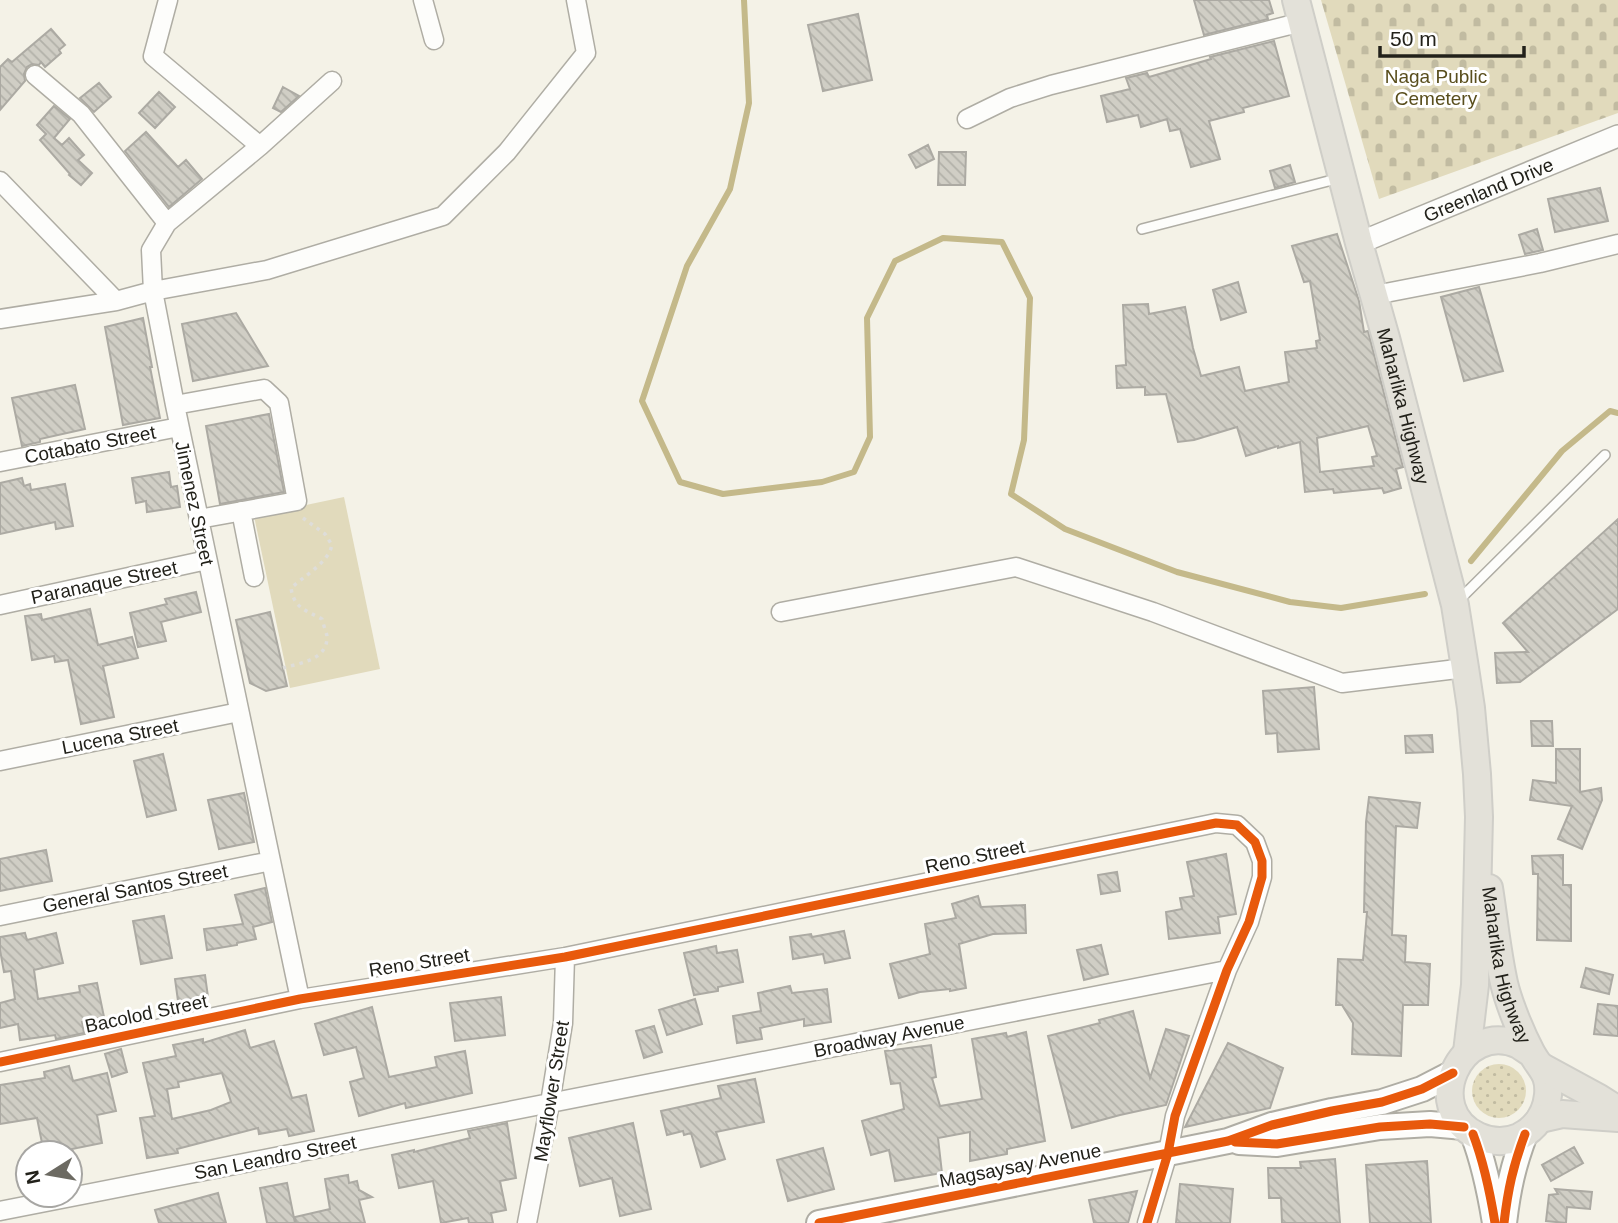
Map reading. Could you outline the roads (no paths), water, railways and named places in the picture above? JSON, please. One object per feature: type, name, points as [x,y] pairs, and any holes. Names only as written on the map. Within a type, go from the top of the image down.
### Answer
[{"type":"main road","name":"Maharlika Highway","points":[[1299,11],[1455,605],[1465,668],[1471,708],[1479,817],[1475,985],[1460,1063]]},
{"type":"main road","name":"Maharlika Highway","points":[[1479,817],[1505,985],[1537,1060]]},
{"type":"main road","points":[[1495,1223],[1482,1158],[1469,1130],[1455,1115],[1450,1102],[1449,1087],[1460,1063],[1479,1045],[1505,1041],[1518,1045],[1537,1060],[1618,1110]]},
{"type":"main road","points":[[1504,1223],[1508,1184],[1515,1159],[1546,1107],[1547,1080],[1537,1060]]},
{"type":"main road","name":"Magsaysay Avenue","points":[[819,1223],[1228,1141],[1272,1125],[1382,1102],[1422,1089],[1460,1063]]},
{"type":"main road","points":[[1469,1130],[1486,1139],[1499,1141],[1513,1139],[1532,1127],[1563,1114],[1618,1118]]},
{"type":"main road","name":"Magsaysay Avenue","points":[[1228,1141],[1277,1144],[1380,1126],[1430,1124],[1469,1130]]},
{"type":"street","points":[[168,0],[153,56],[260,146]]},
{"type":"street","points":[[423,0],[434,40]]},
{"type":"street","points":[[0,319],[116,301],[153,291],[267,270],[443,216],[507,152],[586,53],[576,0]]},
{"type":"street","points":[[967,119],[1010,99],[1051,85],[1299,11]]},
{"type":"street","points":[[35,75],[81,114],[167,223]]},
{"type":"street","name":"Jimenez Street","points":[[300,999],[179,427],[153,291],[150,250],[167,223],[260,146],[332,81]]},
{"type":"street","name":"Greenland Drive","points":[[1359,243],[1618,136]]},
{"type":"street","points":[[0,181],[7,197],[116,301]]},
{"type":"street","points":[[1375,295],[1540,263],[1618,244]]},
{"type":"street","points":[[175,405],[264,389],[279,402],[297,501],[199,519]]},
{"type":"street","name":"Cotabato Street","points":[[0,462],[179,427]]},
{"type":"street","points":[[241,511],[254,577]]},
{"type":"street","name":"Paranaque Street","points":[[0,605],[207,559]]},
{"type":"street","points":[[781,612],[1016,566],[1153,612],[1342,683],[1465,668]]},
{"type":"street","name":"Lucena Street","points":[[0,761],[240,712]]},
{"type":"street","name":"Reno Street","points":[[300,999],[565,957],[1216,823],[1237,825],[1255,842],[1262,862],[1262,877],[1249,922],[1227,970],[1175,1115],[1168,1153],[1147,1223]]},
{"type":"street","name":"General Santos Street","points":[[0,916],[271,861]]},
{"type":"street","name":"Mayflower Street","points":[[527,1223],[551,1103],[563,1023],[565,957]]},
{"type":"street","name":"Broadway Avenue","points":[[551,1103],[1227,970]]},
{"type":"street","name":"Bacolod Street","points":[[0,1062],[300,999]]},
{"type":"street","name":"San Leandro Street","points":[[0,1210],[551,1103]]},
{"type":"lane","points":[[1142,229],[1343,178]]},
{"type":"lane","points":[[1455,605],[1605,455]]},
{"type":"waterway","points":[[744,0],[749,103],[730,189],[687,266],[642,401],[680,482],[723,494],[822,482],[854,472],[870,437],[867,318],[895,261],[943,238],[1002,242],[1030,298],[1024,440],[1011,494],[1065,529],[1177,572],[1290,602],[1341,608],[1425,594]]},
{"type":"waterway","points":[[1471,561],[1562,451],[1610,411],[1618,413]]},
{"type":"park label","name":"Naga Public Cemetery","points":[[1436,87]]}]
